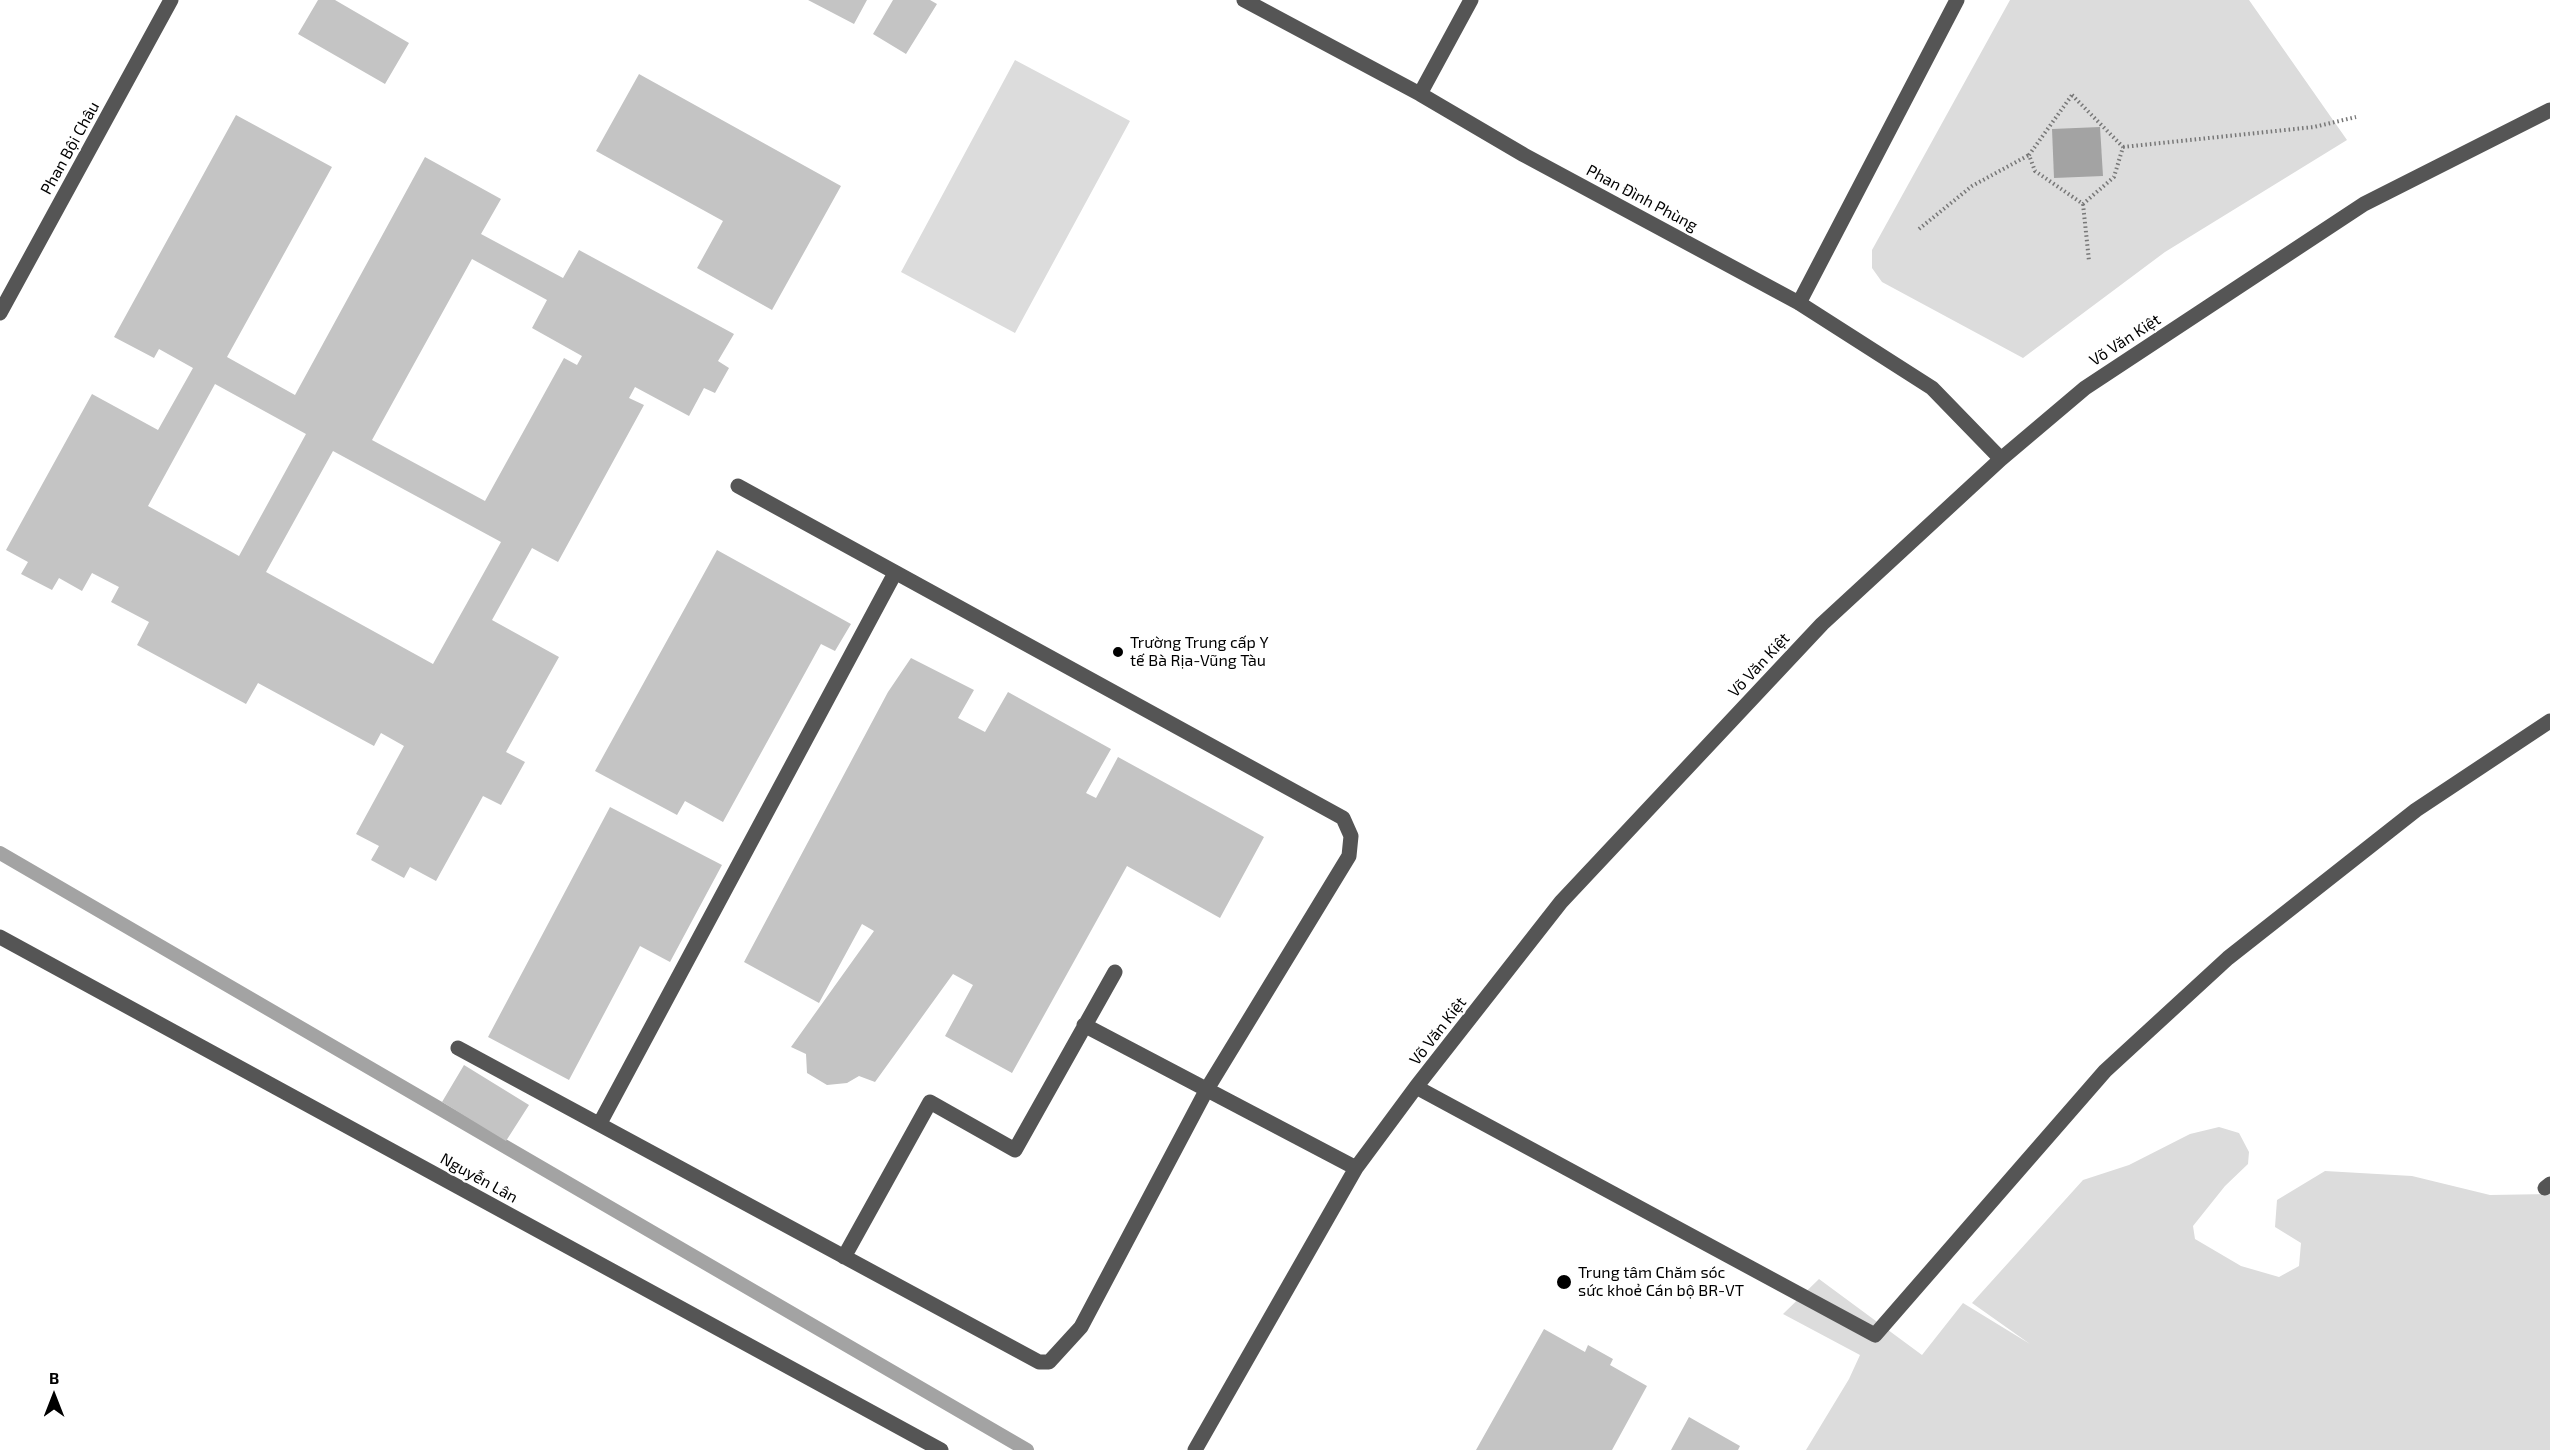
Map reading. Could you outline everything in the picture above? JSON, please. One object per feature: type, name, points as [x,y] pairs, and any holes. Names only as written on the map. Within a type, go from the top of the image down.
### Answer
[{"type":"street","name":"Phan Bội Châu","points":[[0,314],[171,0]]},
{"type":"street","name":"Phan Đình Phùng","points":[[1244,0],[1420,94],[1524,155],[1799,303],[1932,388],[2001,459]]},
{"type":"street","points":[[1420,94],[1471,0]]},
{"type":"street","points":[[1799,303],[1957,0]]},
{"type":"street","name":"Võ Văn Kiệt","points":[[1195,1450],[1356,1168],[1416,1088],[1561,902],[1822,624],[2001,459],[2085,388],[2364,204],[2550,110]]},
{"type":"street","points":[[458,1048],[1039,1362],[1049,1362],[1081,1327],[1207,1089],[1349,856],[1351,836],[1343,818],[738,486]]},
{"type":"street","points":[[600,1123],[895,573]]},
{"type":"street","points":[[1416,1088],[1875,1335],[2105,1071],[2228,958],[2416,810],[2550,721]]},
{"type":"street","name":"Nguyễn Lân","points":[[0,937],[941,1450]]},
{"type":"street","points":[[844,1257],[930,1102],[1015,1150],[1114,972]]},
{"type":"street","points":[[1084,1025],[1356,1168]]},
{"type":"path","points":[[1919,229],[1972,186],[2029,155],[2072,95],[2124,147]]},
{"type":"path","points":[[2124,147],[2314,127],[2356,117]]},
{"type":"path","points":[[2083,204],[2114,177],[2124,147]]},
{"type":"path","points":[[2029,155],[2035,171],[2083,204],[2089,261]]},
{"type":"shaded area","points":[[2010,0],[2249,0],[2347,140],[2165,252],[2023,358],[1882,282],[1872,268],[1872,250]]},
{"type":"shaded area","points":[[1015,60],[1130,121],[1015,333],[901,272]]},
{"type":"shaded area","points":[[2100,127],[2103,176],[2054,178],[2052,129]]},
{"type":"shaded area","points":[[2219,1127],[2239,1133],[2249,1152],[2248,1164],[2225,1186],[2193,1226],[2195,1239],[2241,1266],[2279,1277],[2299,1266],[2301,1243],[2275,1227],[2277,1200],[2325,1171],[2412,1176],[2490,1195],[2550,1194],[2550,1450],[1806,1450],[1849,1379],[1860,1355],[1783,1314],[1819,1279],[1922,1355],[1963,1303],[2030,1344],[1972,1303],[2083,1180],[2129,1165],[2190,1134]]},
{"type":"building","points":[[318,0],[335,0],[409,43],[385,84],[298,34]]},
{"type":"building","points":[[808,0],[867,0],[854,24]]},
{"type":"building","points":[[893,0],[930,0],[937,4],[906,54],[873,34]]},
{"type":"building","points":[[639,74],[841,186],[772,310],[697,268],[723,221],[596,151]]},
{"type":"building","points":[[236,115],[332,167],[227,357],[295,395],[425,157],[501,199],[481,234],[563,278],[579,250],[734,334],[718,361],[729,368],[715,393],[704,388],[689,416],[635,387],[629,398],[644,405],[558,562],[532,548],[492,620],[559,657],[506,752],[525,762],[501,805],[483,796],[436,881],[410,867],[404,878],[371,860],[379,846],[356,834],[404,746],[381,733],[374,746],[258,683],[246,704],[137,645],[149,622],[111,602],[119,587],[92,573],[82,591],[59,578],[52,590],[21,574],[28,562],[6,550],[92,394],[158,430],[193,368],[159,349],[154,358],[114,337]],"holes":[[[472,259],[547,300],[532,328],[582,356],[577,365],[564,358],[485,501],[372,440]],[[215,384],[306,434],[239,556],[148,506]],[[333,451],[501,542],[433,664],[266,572]]]},
{"type":"building","points":[[717,550],[851,624],[835,651],[821,644],[723,822],[685,801],[677,815],[595,771]]},
{"type":"building","points":[[911,658],[974,690],[958,718],[985,732],[1008,692],[1111,749],[1086,793],[1096,798],[1118,757],[1264,837],[1220,918],[1127,866],[1012,1073],[945,1036],[973,985],[953,974],[875,1082],[859,1076],[847,1083],[827,1085],[807,1073],[806,1054],[791,1047],[874,931],[862,924],[819,1003],[744,962],[888,692]]},
{"type":"building","points":[[610,807],[722,865],[670,962],[640,946],[569,1080],[488,1037]]},
{"type":"building","points":[[464,1065],[529,1105],[506,1141],[442,1102]]},
{"type":"building","points":[[1544,1329],[1585,1352],[1588,1345],[1613,1359],[1610,1365],[1647,1386],[1612,1450],[1476,1450]]},
{"type":"building","points":[[1689,1417],[1740,1446],[1738,1450],[1671,1450]]},
{"type":"waterway","points":[[0,853],[1027,1450]]},
{"type":"place","name":"Trường Trung cấp Y tế Bà Rịa-Vũng Tàu","points":[[1118,652]]},
{"type":"place","name":"Trung tâm Chăm sóc sức khoẻ Cán bộ BR-VT","points":[[1564,1282]]}]
